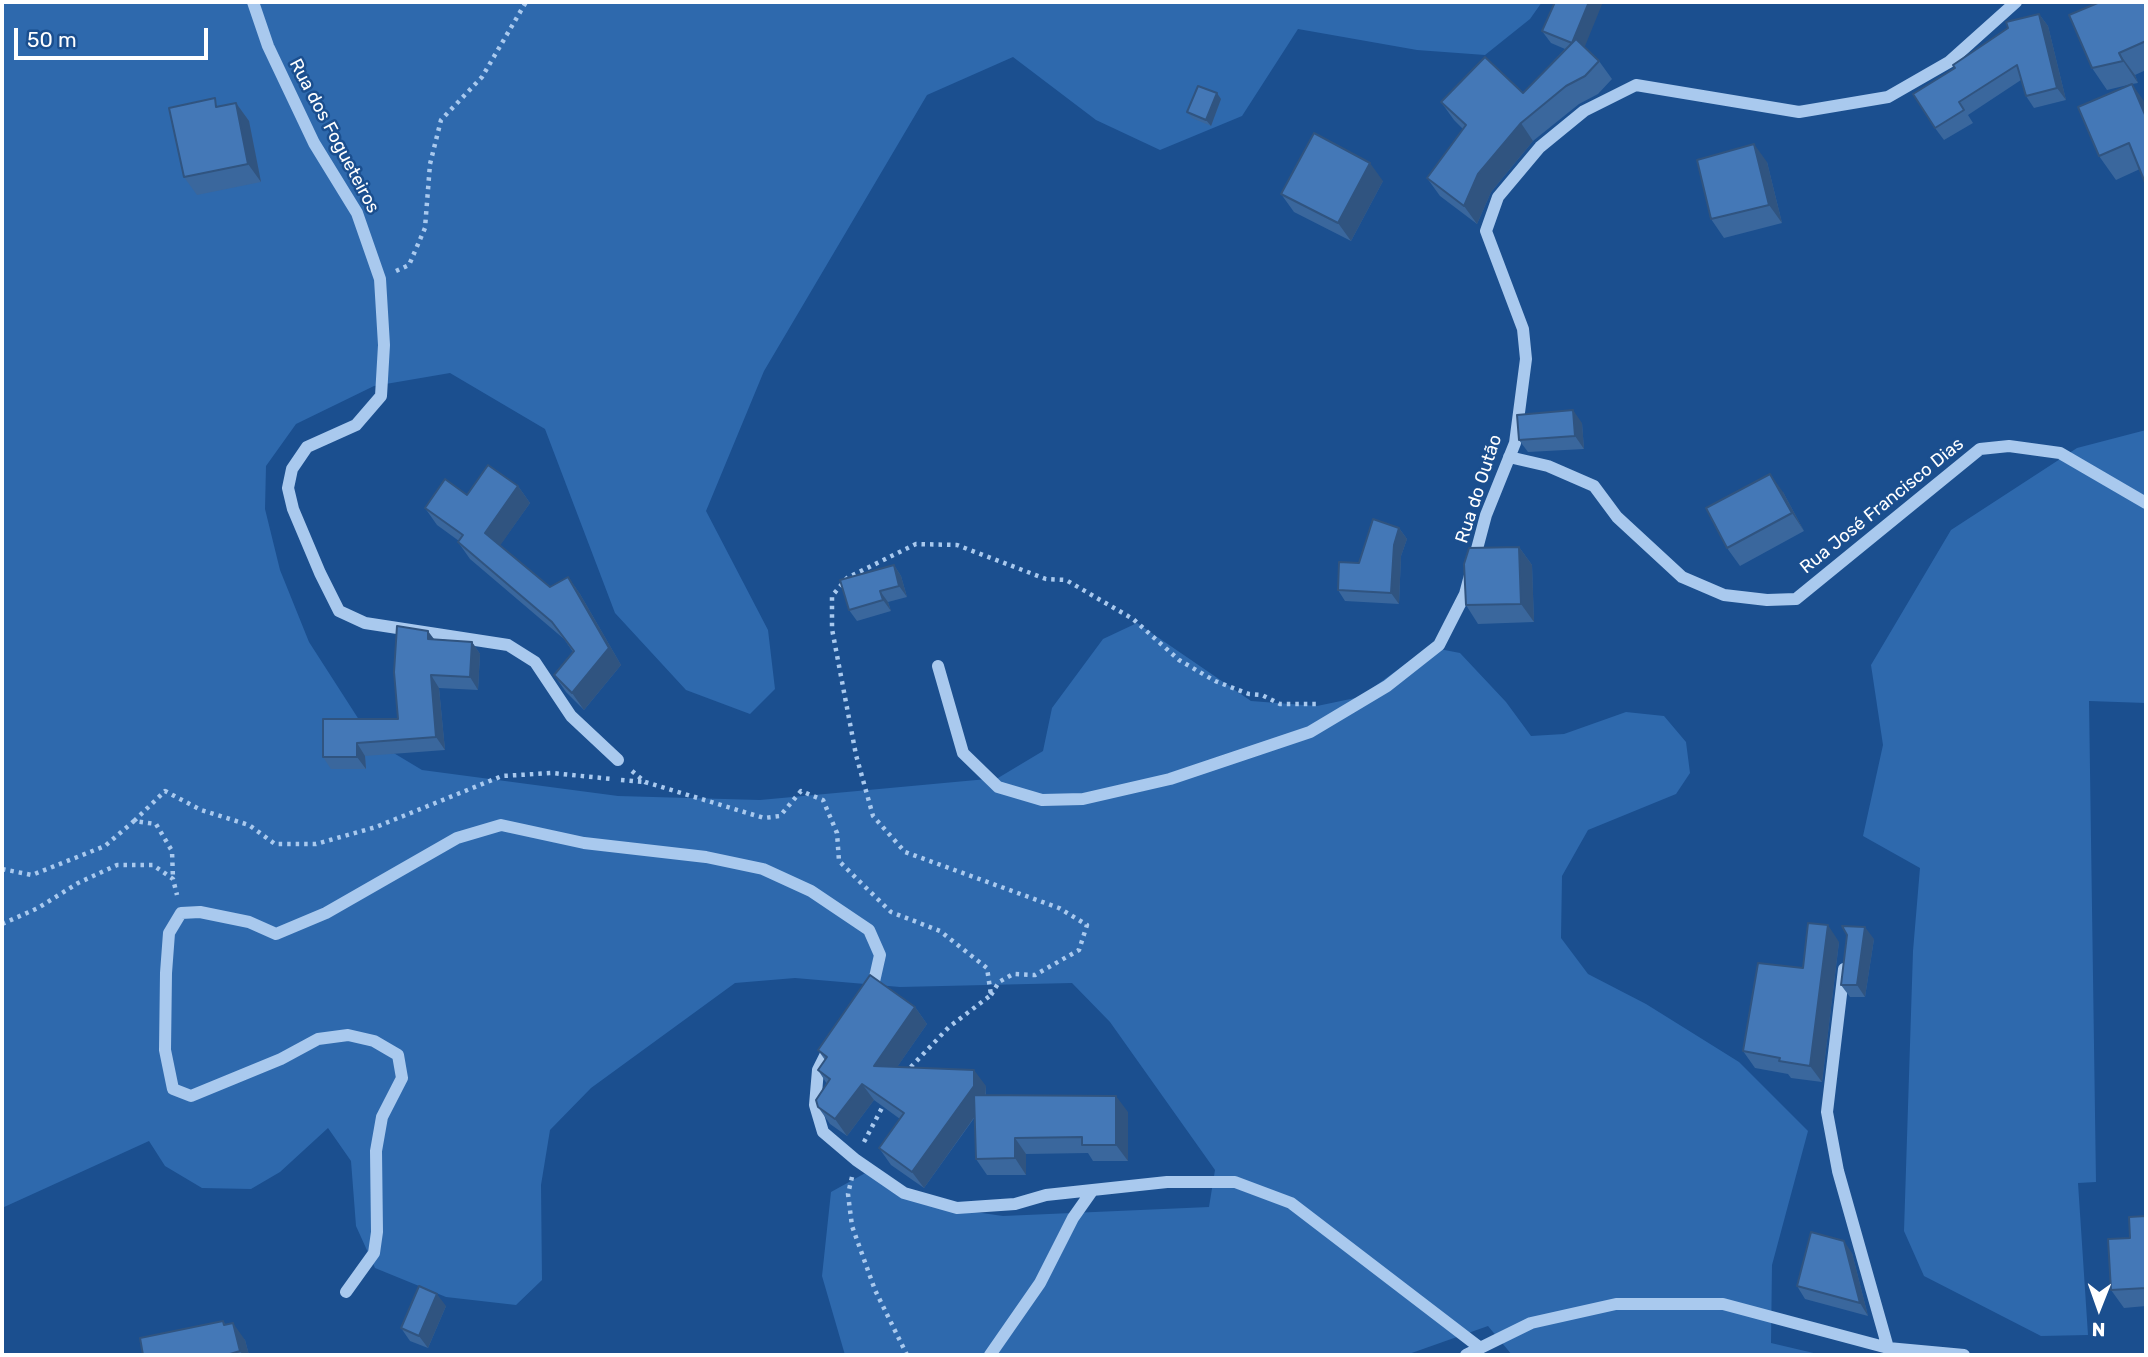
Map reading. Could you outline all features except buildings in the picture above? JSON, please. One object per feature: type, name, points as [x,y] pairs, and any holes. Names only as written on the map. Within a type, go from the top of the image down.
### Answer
[{"type":"street","name":"Rua dos Fogueteiros","points":[[253,2],[268,46],[314,143],[357,213],[380,279],[384,345],[381,396],[356,425],[307,447],[292,469],[288,488],[293,509],[339,611],[365,623],[508,645],[535,662],[571,716],[618,760]]},
{"type":"street","name":"Rua do Outão","points":[[938,666],[962,753],[998,787],[1042,800],[1083,799],[1170,779],[1310,732],[1387,686],[1439,645],[1465,594],[1486,515],[1515,443],[1526,359],[1524,339],[1486,231],[1498,197],[1540,147],[1584,111],[1636,85],[1799,112],[1888,97],[1949,62],[2016,2]]},
{"type":"street","name":"Rua José Francisco Dias","points":[[1509,457],[1548,466],[1594,486],[1617,517],[1682,577],[1724,595],[1766,600],[1796,598],[1980,449],[2010,446],[2060,453],[2146,503]]},
{"type":"street","points":[[346,1292],[374,1253],[377,1232],[376,1151],[382,1117],[402,1078],[398,1055],[374,1041],[348,1035],[318,1039],[281,1059],[191,1096],[173,1089],[165,1051],[166,973],[169,933],[181,913],[200,912],[249,922],[276,934],[326,914],[457,838],[501,825],[584,843],[706,857],[763,869],[811,891],[869,930],[880,955],[873,992],[860,1009]]},
{"type":"street","points":[[1845,959],[1827,1112],[1838,1171],[1888,1348]]},
{"type":"street","points":[[839,1034],[818,1070],[815,1105],[823,1132],[856,1160],[904,1193],[957,1208],[1015,1204],[1046,1195],[1167,1182],[1235,1182],[1290,1203],[1480,1351]]},
{"type":"street","points":[[990,1355],[1040,1283],[1073,1218],[1092,1191]]},
{"type":"street","points":[[1466,1355],[1480,1351],[1531,1323],[1616,1304],[1723,1304],[1888,1348],[1964,1355]]},
{"type":"path","points":[[380,279],[409,265],[425,228],[430,164],[441,120],[482,78],[526,2]]},
{"type":"path","points":[[991,995],[999,982],[1013,974],[1035,975],[1079,950],[1087,925],[1059,908],[905,852],[873,816],[849,720],[832,629],[832,596],[847,578],[916,544],[957,545],[1046,579],[1066,580],[1133,619],[1179,660],[1214,681],[1249,694],[1262,695],[1280,704],[1325,704]]},
{"type":"path","points":[[2,869],[32,875],[105,846],[166,791],[201,810],[249,825],[275,844],[316,844],[376,827],[502,776],[552,773],[645,782]]},
{"type":"path","points":[[134,821],[156,824],[172,851],[173,879],[181,913]]},
{"type":"path","points":[[2,924],[38,908],[78,883],[117,865],[153,865],[173,879]]},
{"type":"path","points":[[856,1160],[848,1194],[852,1226],[875,1290],[907,1355]]},
{"type":"shaded area","points":[[2,2],[1542,2],[1530,19],[1485,55],[1417,50],[1298,29],[1242,116],[1160,150],[1096,120],[1013,57],[927,95],[764,371],[706,511],[768,630],[775,689],[750,714],[686,690],[615,613],[545,429],[450,373],[374,386],[296,424],[266,466],[265,509],[280,570],[309,642],[372,740],[422,770],[618,796],[760,800],[998,778],[1043,751],[1052,708],[1103,639],[1137,623],[1251,701],[1317,706],[1360,697],[1429,647],[1460,653],[1506,702],[1531,736],[1564,734],[1626,712],[1664,716],[1686,742],[1690,773],[1676,794],[1588,830],[1562,876],[1561,938],[1588,974],[1646,1004],[1739,1062],[1808,1131],[1772,1265],[1771,1343],[1822,1355],[1512,1355],[1488,1326],[1406,1355],[845,1355],[822,1276],[831,1192],[869,1171],[926,1205],[1003,1216],[1209,1207],[1215,1170],[1110,1022],[1072,983],[900,987],[795,978],[735,983],[591,1088],[550,1130],[541,1185],[542,1280],[516,1305],[446,1297],[375,1268],[356,1226],[351,1161],[328,1128],[280,1172],[251,1189],[202,1188],[165,1166],[149,1141],[2,1208]]},
{"type":"shaded area","points":[[2146,430],[2146,703],[2089,701],[2096,1182],[2078,1183],[2088,1335],[2041,1336],[1924,1276],[1904,1231],[1913,951],[1920,868],[1863,836],[1883,745],[1871,665],[1951,530],[2077,448]]}]
